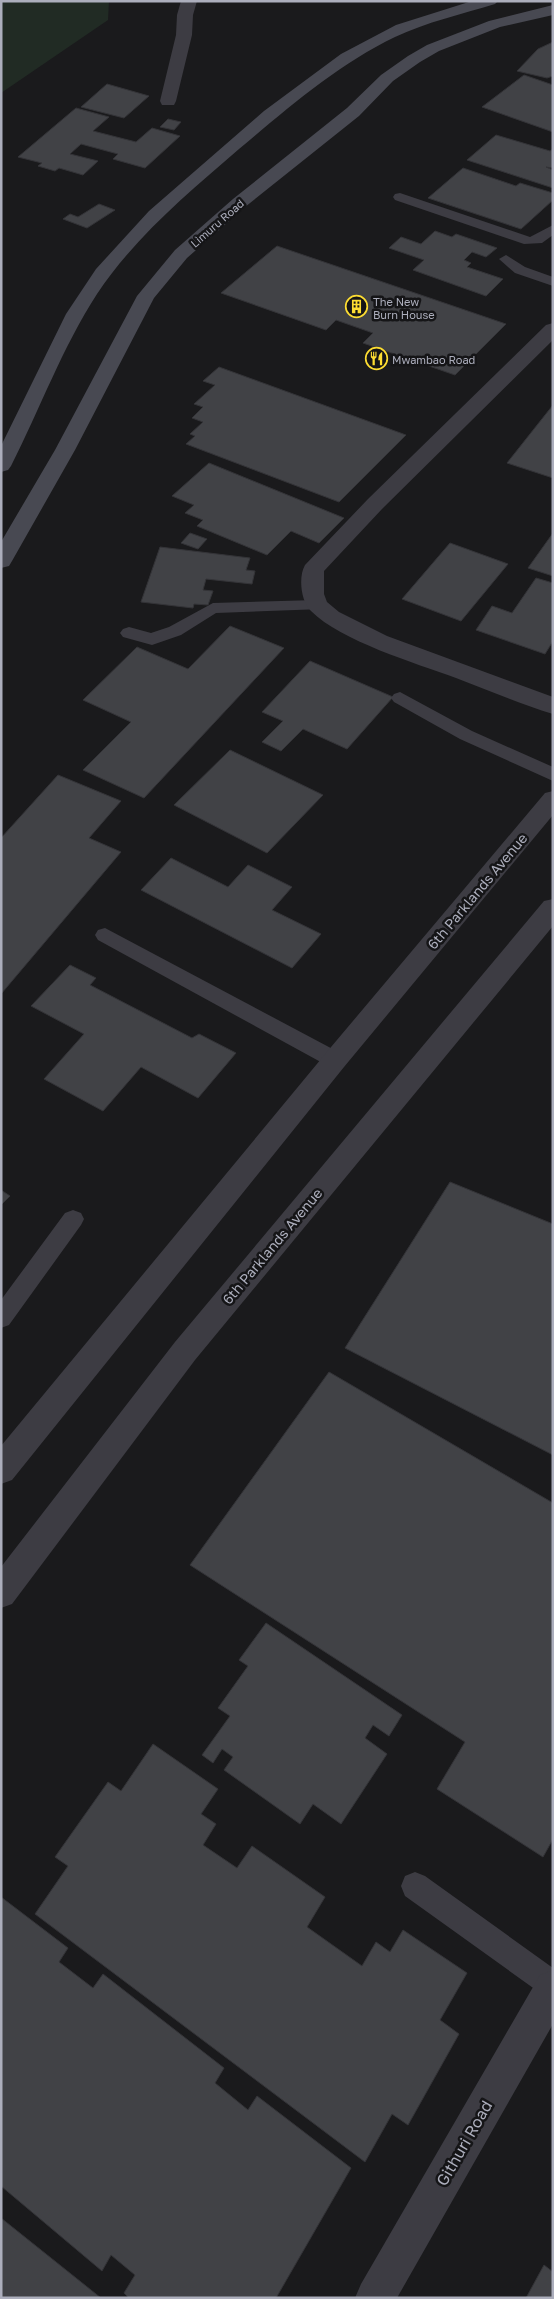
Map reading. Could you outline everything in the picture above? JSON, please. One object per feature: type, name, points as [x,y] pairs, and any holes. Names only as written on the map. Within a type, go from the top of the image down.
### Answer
[{"type":"main road","points":[[1,466],[71,321],[111,263],[150,219],[194,178],[313,78],[392,33],[490,1]]},
{"type":"main road","name":"Limuru Road","points":[[1,561],[65,450],[146,296],[181,254],[239,203],[353,112],[386,78],[414,59],[433,48],[495,24],[553,10]]},
{"type":"street","points":[[168,101],[184,34],[185,16],[189,1]]},
{"type":"street","points":[[553,329],[375,504],[312,570],[313,594],[317,605],[331,617],[379,641],[553,706]]},
{"type":"street","name":"6th Parklands Avenue","points":[[5,1458],[553,799]]},
{"type":"street","name":"6th Parklands Avenue","points":[[1,1592],[185,1351],[553,908]]},
{"type":"street","name":"Githuri Road","points":[[375,2298],[553,1987]]},
{"type":"lane","points":[[400,197],[529,240],[537,240],[553,229]]},
{"type":"lane","points":[[506,259],[520,270],[553,282]]},
{"type":"lane","points":[[129,633],[152,639],[175,631],[214,608],[317,605]]},
{"type":"lane","points":[[400,698],[466,735],[553,775]]},
{"type":"lane","points":[[105,935],[335,1060]]},
{"type":"lane","points":[[1,1318],[73,1219]]},
{"type":"lane","points":[[415,1886],[553,1987]]},
{"type":"shaded area","points":[[1,1],[109,1],[108,20],[1,93]]},
{"type":"building","points":[[553,42],[553,76],[547,78],[517,71],[538,49]]},
{"type":"building","points":[[524,75],[553,85],[553,132],[482,107]]},
{"type":"building","points":[[107,84],[149,96],[124,118],[81,107]]},
{"type":"building","points":[[76,108],[109,117],[93,131],[136,142],[152,128],[180,136],[145,168],[113,159],[118,154],[81,144],[70,154],[98,161],[83,175],[59,168],[55,171],[38,166],[42,163],[18,157]]},
{"type":"building","points":[[168,119],[181,122],[174,130],[160,127]]},
{"type":"building","points":[[496,135],[550,151],[553,149],[553,168],[546,167],[553,170],[553,188],[467,160]]},
{"type":"building","points":[[463,168],[516,186],[520,183],[553,193],[553,200],[521,229],[428,198]]},
{"type":"building","points":[[99,204],[115,210],[87,228],[63,219],[70,214],[78,217]]},
{"type":"building","points":[[435,231],[452,237],[456,234],[497,248],[486,257],[472,252],[464,260],[471,263],[467,267],[503,279],[486,296],[413,270],[424,260],[389,248],[401,237],[421,244]]},
{"type":"building","name":"The New Burn House","points":[[277,246],[506,324],[455,375],[363,343],[373,333],[336,320],[326,330],[221,293]]},
{"type":"building","points":[[219,367],[406,435],[339,502],[186,444],[195,436],[190,434],[203,422],[192,418],[203,407],[194,404],[215,385],[203,381]]},
{"type":"building","points":[[553,405],[553,478],[507,463]]},
{"type":"building","points":[[209,463],[344,518],[319,543],[291,531],[267,555],[197,526],[203,520],[185,513],[194,505],[172,496]]},
{"type":"building","points":[[190,533],[207,539],[198,549],[181,543]]},
{"type":"building","points":[[553,533],[553,576],[528,568]]},
{"type":"building","points":[[450,543],[508,564],[461,621],[402,599]]},
{"type":"building","points":[[160,547],[250,558],[246,570],[255,571],[252,584],[206,579],[203,590],[213,591],[208,605],[194,604],[193,608],[141,602]]},
{"type":"building","points":[[536,578],[553,583],[553,641],[545,654],[476,630],[492,606],[512,613]]},
{"type":"building","points":[[230,626],[284,648],[144,798],[83,770],[131,722],[83,700],[137,647],[188,669]]},
{"type":"building","points":[[310,661],[393,697],[347,749],[303,729],[281,751],[262,742],[283,721],[262,712]]},
{"type":"building","points":[[230,750],[323,795],[267,853],[174,805]]},
{"type":"building","points":[[58,775],[121,801],[89,838],[121,852],[1,994],[1,838]]},
{"type":"building","points":[[171,858],[228,887],[248,865],[292,887],[272,910],[321,934],[292,968],[141,890]]},
{"type":"building","points":[[70,965],[96,978],[90,985],[192,1038],[199,1034],[236,1053],[198,1098],[141,1067],[103,1111],[44,1079],[84,1034],[31,1006]]},
{"type":"building","points":[[450,1182],[553,1224],[553,1455],[345,1348]]},
{"type":"building","points":[[1,1190],[10,1196],[1,1205]]},
{"type":"building","points":[[329,1372],[553,1503],[553,1839],[543,1857],[437,1789],[465,1742],[190,1565]]},
{"type":"building","points":[[266,1623],[402,1715],[389,1736],[373,1725],[365,1738],[387,1754],[341,1824],[313,1804],[300,1824],[224,1770],[233,1757],[222,1749],[213,1763],[202,1755],[230,1716],[218,1708],[248,1666],[239,1660]]},
{"type":"building","points":[[153,1744],[218,1789],[201,1814],[216,1824],[203,1845],[237,1868],[252,1846],[325,1897],[307,1927],[362,1966],[376,1942],[390,1952],[403,1930],[467,1973],[440,2020],[459,2034],[408,2125],[392,2114],[365,2162],[35,1914],[68,1866],[55,1857],[108,1782],[121,1791]]},
{"type":"building","points":[[1,1897],[68,1948],[59,1962],[93,1988],[103,1974],[224,2068],[215,2083],[248,2110],[257,2096],[351,2168],[276,2298],[129,2298],[124,2293],[135,2275],[111,2255],[102,2271],[1,2186]]},
{"type":"building","points":[[1,2218],[101,2298],[1,2298]]},
{"type":"building","points":[[544,2265],[553,2272],[553,2298],[526,2298]]},
{"type":"place","name":"The New Burn House","points":[[357,307]]},
{"type":"place","name":"Mwambao Road","points":[[376,359]]}]
